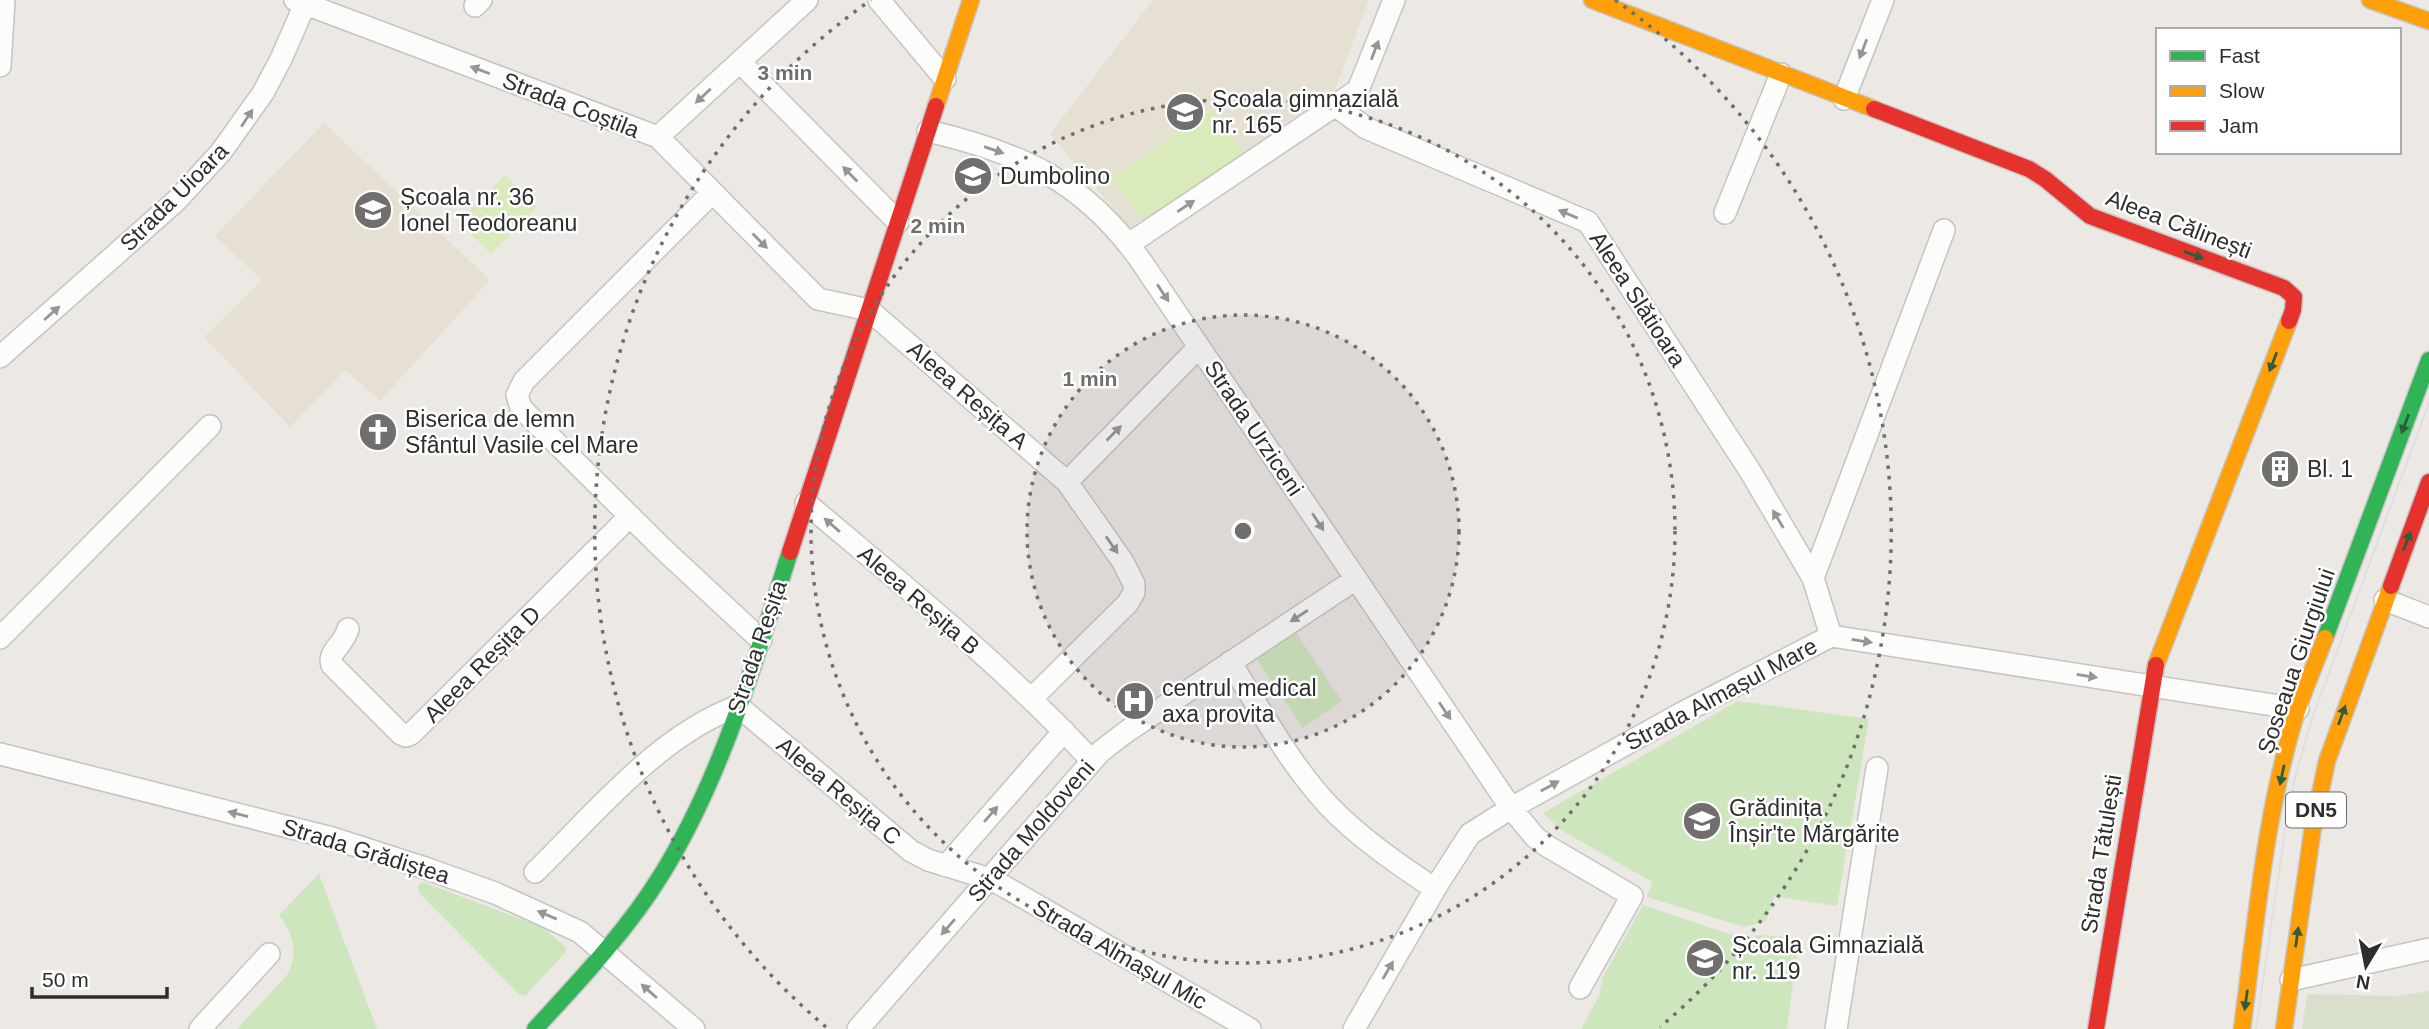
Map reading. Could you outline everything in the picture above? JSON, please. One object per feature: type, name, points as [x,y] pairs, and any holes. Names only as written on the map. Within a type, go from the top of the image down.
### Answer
[{"type":"street","points":[[0,66],[4,0]]},
{"type":"street","name":"Strada Coștila","points":[[300,2],[658,137],[807,0]]},
{"type":"street","name":"Strada Reșița","points":[[535,1029],[604,952],[648,895],[675,851],[709,782],[761,640],[971,0]]},
{"type":"street","points":[[1129,244],[1358,90],[1394,0]]},
{"type":"street","name":"Aleea Călinești","points":[[1592,0],[2046,177],[2090,216],[2284,288],[2294,298],[2293,310],[2150,686]]},
{"type":"street","points":[[1844,99],[1883,0]]},
{"type":"street","points":[[2370,0],[2429,21]]},
{"type":"street","name":"Strada Uioara","points":[[0,357],[177,200],[215,160],[243,124],[281,59],[300,2]]},
{"type":"street","points":[[887,4],[945,79]]},
{"type":"street","points":[[740,62],[898,222]]},
{"type":"street","points":[[1726,212],[1781,74]]},
{"type":"street","name":"Aleea Slătioara","points":[[1336,106],[1366,128],[1588,222],[1750,471],[1813,578],[1831,636]]},
{"type":"street","name":"Strada Urziceni","points":[[928,131],[999,151],[1040,168],[1084,197],[1102,213],[1129,244],[1511,808],[1535,837],[1547,846],[1632,896],[1580,988]]},
{"type":"street","points":[[658,137],[818,299],[869,310]]},
{"type":"street","points":[[712,193],[524,381],[517,395],[521,408],[761,640]]},
{"type":"street","points":[[1813,578],[1944,230]]},
{"type":"street","name":"Aleea Reșița A","points":[[869,310],[1070,486]]},
{"type":"street","points":[[1031,699],[1128,603],[1134,592],[1134,584],[1124,562],[1070,486],[1199,347]]},
{"type":"street","name":"Șoseaua Giurgiului","points":[[2242,1029],[2276,803],[2298,709],[2429,360]]},
{"type":"street","points":[[0,638],[210,426]]},
{"type":"street","name":"DN5","points":[[2284,1029],[2321,784],[2334,737],[2429,482]]},
{"type":"street","name":"Aleea Reșița B","points":[[806,503],[1031,699],[1092,761]]},
{"type":"street","name":"Aleea Reșița D","points":[[348,629],[345,639],[331,655],[332,665],[401,734],[411,734],[630,516]]},
{"type":"street","name":"Strada Moldoveni","points":[[859,1029],[1092,761],[1115,740],[1356,579]]},
{"type":"street","points":[[2385,600],[2429,617]]},
{"type":"street","name":"Strada Almașul Mare","points":[[1354,1029],[1465,839],[1511,808],[1682,713],[1831,636],[2298,709]]},
{"type":"street","points":[[1230,662],[1285,747],[1329,805],[1345,822],[1434,888]]},
{"type":"street","name":"Strada Tătulești","points":[[2096,1029],[2150,686]]},
{"type":"street","points":[[535,872],[645,764],[706,719],[738,706]]},
{"type":"street","name":"Aleea Reșița C","points":[[738,706],[911,851],[928,860],[990,879]]},
{"type":"street","points":[[946,866],[1064,731]]},
{"type":"street","name":"Strada Grădiștea","points":[[0,754],[311,833],[465,882],[551,917],[580,932],[694,1029]]},
{"type":"street","points":[[1836,1029],[1877,768]]},
{"type":"street","name":"Strada Almașul Mic","points":[[990,879],[1250,1029]]},
{"type":"street","points":[[2291,979],[2429,949]]},
{"type":"street","points":[[200,1029],[269,954]]},
{"type":"shaded area","name":"Școala gimnazială nr. 165","points":[[1153,0],[1369,0],[1335,90],[1130,228],[1050,134]]},
{"type":"shaded area","name":"Școala nr. 36 Ionel Teodoreanu","points":[[324,123],[490,280],[380,401],[345,370],[290,427],[204,337],[262,280],[215,236]]},
{"type":"green space","points":[[1211,107],[1245,155],[1147,226],[1112,179]]},
{"type":"green space","points":[[505,175],[537,207],[491,254],[458,221]]},
{"type":"green space","points":[[1294,630],[1342,701],[1303,728],[1255,657]]},
{"type":"green space","name":"Grădinița Înșir'te Mărgărite","points":[[1738,701],[1869,719],[1837,906],[1774,896],[1766,921],[1744,927],[1647,897],[1652,882],[1561,830],[1543,813]]},
{"type":"green space","points":[[319,874],[377,1029],[237,1029],[287,975],[293,959],[293,944],[279,915]]},
{"type":"green space","points":[[423,882],[542,927],[566,947],[565,953],[525,996],[520,995],[419,893],[418,885]]},
{"type":"green space","name":"Școala Gimnazială nr. 119","points":[[1643,905],[1744,939],[1761,935],[1799,938],[1787,1029],[1581,1029],[1599,996],[1603,977]]},
{"type":"green space","points":[[2429,991],[2429,1029],[2302,1029],[2307,994],[2399,996]]},
{"type":"tram line","points":[[2256,1029],[2296,773],[2313,716],[2429,403]]},
{"type":"traffic: fast","points":[[2325,638],[2429,360]]},
{"type":"traffic: fast","points":[[535,1029],[632,918],[682,839],[735,719],[790,552]]},
{"type":"traffic: slow","points":[[936,106],[971,0]]},
{"type":"traffic: slow","points":[[1592,0],[1874,109]]},
{"type":"traffic: slow","points":[[2370,0],[2429,21]]},
{"type":"traffic: slow","points":[[2156,665],[2289,321]]},
{"type":"traffic: slow","points":[[2284,1029],[2313,827],[2327,761],[2391,586]]},
{"type":"traffic: slow","points":[[2242,1029],[2263,867],[2277,786],[2298,708],[2325,638]]},
{"type":"traffic: jam","points":[[790,552],[936,106]]},
{"type":"traffic: jam","points":[[1874,109],[2029,169],[2090,216],[2284,288],[2294,297],[2289,321]]},
{"type":"traffic: jam","points":[[2391,586],[2429,482]]},
{"type":"traffic: jam","points":[[2096,1029],[2156,665]]},
{"type":"place","name":"Școala gimnazială nr. 165","points":[[1185,112]]},
{"type":"place","name":"Dumbolino","points":[[973,176]]},
{"type":"place","name":"Școala nr. 36 Ionel Teodoreanu","points":[[373,210]]},
{"type":"place","name":"Biserica de lemn Sfântul Vasile cel Mare","points":[[378,432]]},
{"type":"place","name":"Bl. 1","points":[[2280,469]]},
{"type":"place","name":"centrul medical axa provita","points":[[1135,701]]},
{"type":"place","name":"Grădinița Înșir'te Mărgărite","points":[[1702,821]]},
{"type":"place","name":"Școala Gimnazială nr. 119","points":[[1705,958]]}]
